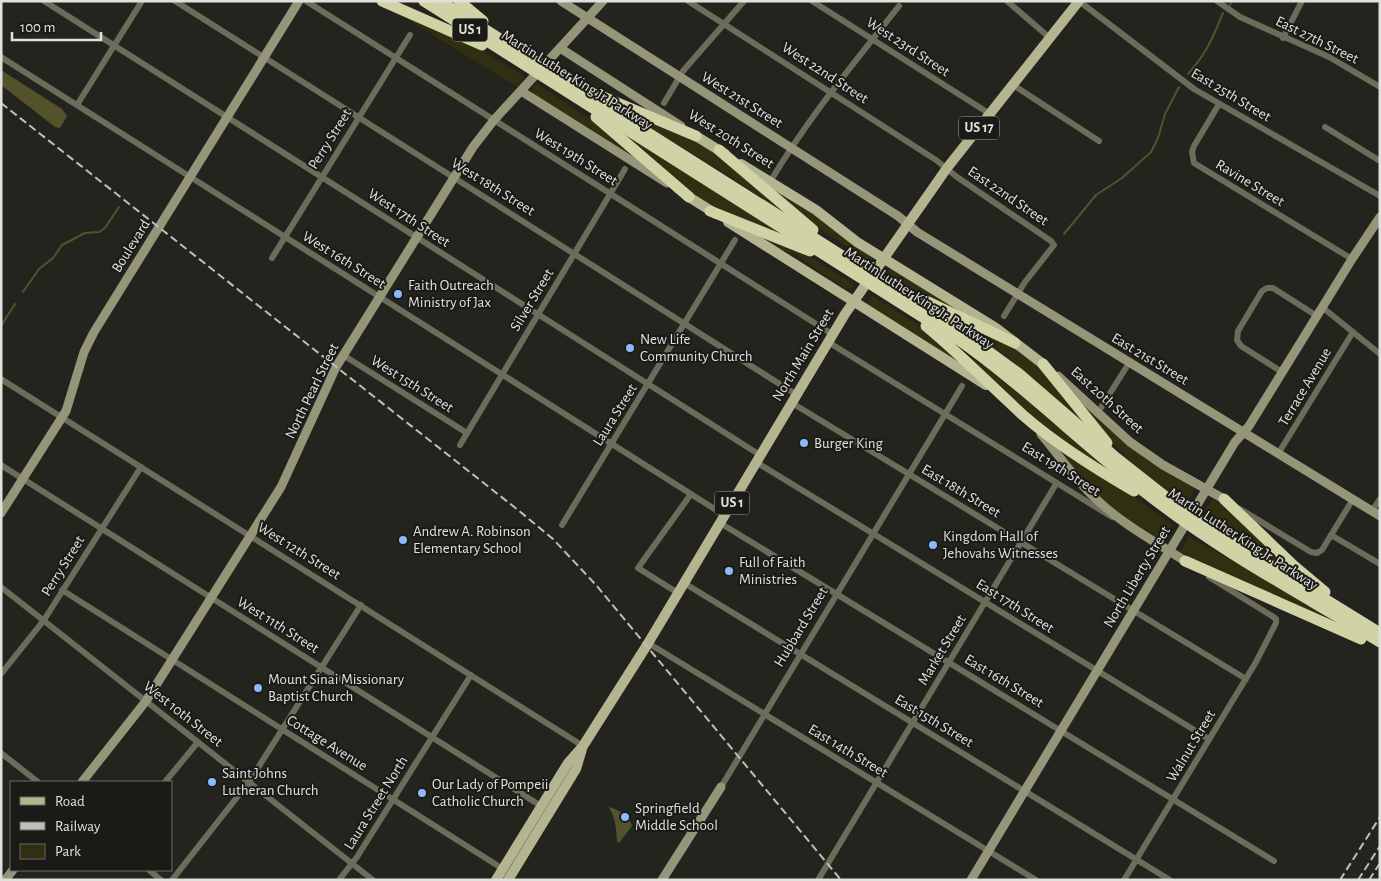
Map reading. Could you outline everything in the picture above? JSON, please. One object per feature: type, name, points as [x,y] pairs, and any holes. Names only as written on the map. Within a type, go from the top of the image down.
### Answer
[{"type":"highway","points":[[382,1],[518,56]]},
{"type":"highway","name":"Martin Luther King Jr. Parkway","points":[[424,1],[518,56],[847,262]]},
{"type":"highway","name":"Martin Luther King Jr. Parkway","points":[[440,1],[518,56]]},
{"type":"highway","points":[[459,1],[518,56]]},
{"type":"highway","name":"Martin Luther King Jr. Parkway","points":[[562,84],[579,89],[892,291],[959,330],[1005,364],[1114,456],[1168,505]]},
{"type":"highway","name":"US 1","points":[[562,84],[689,197]]},
{"type":"highway","points":[[579,89],[591,92],[696,136]]},
{"type":"highway","points":[[719,150],[792,213],[830,242],[847,262]]},
{"type":"highway","points":[[710,211],[847,262]]},
{"type":"highway","points":[[892,291],[914,295],[1016,343]]},
{"type":"highway","points":[[892,291],[1024,416],[1068,450],[1120,483],[1168,505]]},
{"type":"highway","name":"Martin Luther King Jr. Parkway","points":[[892,291],[994,365],[1132,483],[1380,642]]},
{"type":"highway","points":[[1043,364],[1110,446],[1114,456]]},
{"type":"highway","points":[[1224,499],[1308,578],[1336,601],[1380,632]]},
{"type":"highway","name":"Martin Luther King Jr. Parkway","points":[[1209,533],[1380,632]]},
{"type":"highway","points":[[1184,561],[1380,646]]},
{"type":"main road","name":"North Main Street","points":[[496,880],[568,763],[583,746],[648,643],[853,302],[947,168],[1079,1]]},
{"type":"main road","name":"West 20th Street","points":[[696,136],[816,210],[857,242],[884,258]]},
{"type":"main road","name":"US 1","points":[[689,197],[853,302]]},
{"type":"main road","name":"East 20th Street","points":[[884,258],[996,328],[1043,364]]},
{"type":"main road","points":[[853,302],[969,373],[1024,416]]},
{"type":"main road","name":"North Main Street","points":[[508,880],[576,769],[583,746]]},
{"type":"street","name":"West 17th Street","points":[[44,1],[648,384],[758,459]]},
{"type":"street","points":[[77,105],[142,1]]},
{"type":"street","name":"West 18th Street","points":[[175,1],[684,324],[794,399]]},
{"type":"street","name":"Boulevard","points":[[1,513],[66,411],[84,352],[94,332],[299,1]]},
{"type":"street","name":"West 19th Street","points":[[306,1],[720,264],[830,338]]},
{"type":"street","name":"West 21st Street","points":[[561,1],[898,216],[907,224]]},
{"type":"street","name":"North Pearl Street","points":[[83,781],[146,701],[250,536],[290,470],[332,374],[473,147],[494,120],[603,1]]},
{"type":"street","name":"West 22nd Street","points":[[688,1],[947,168]]},
{"type":"street","points":[[664,102],[683,71],[744,1]]},
{"type":"street","name":"West 23rd Street","points":[[812,1],[990,114]]},
{"type":"street","points":[[1007,1],[1050,38]]},
{"type":"street","name":"East 25th Street","points":[[1079,1],[1194,89],[1380,196]]},
{"type":"street","name":"East 27th Street","points":[[1217,1],[1240,17],[1283,38],[1329,57],[1380,87]]},
{"type":"street","points":[[1283,38],[1302,1]]},
{"type":"street","points":[[770,182],[790,147],[830,92],[899,6]]},
{"type":"street","name":"Perry Street","points":[[272,258],[410,35]]},
{"type":"street","name":"West 20th Street","points":[[560,48],[696,136]]},
{"type":"street","name":"West 16th Street","points":[[1,58],[691,494],[722,519]]},
{"type":"street","points":[[1013,85],[1099,141]]},
{"type":"street","points":[[521,91],[689,197]]},
{"type":"street","name":"Ravine Street","points":[[1219,104],[1194,146],[1192,152],[1194,163],[1352,258]]},
{"type":"street","points":[[1325,127],[1380,161]]},
{"type":"street","name":"East 22nd Street","points":[[947,168],[1047,238],[1054,245],[1017,294]]},
{"type":"street","name":"Silver Street","points":[[460,445],[625,169]]},
{"type":"street","name":"North Liberty Street","points":[[971,880],[1206,490],[1352,258],[1380,217]]},
{"type":"street","name":"East 21st Street","points":[[907,224],[916,232],[1376,514]]},
{"type":"street","name":"Laura Street","points":[[562,525],[735,240]]},
{"type":"street","points":[[1282,372],[1241,346],[1237,340],[1238,331],[1262,291],[1267,288],[1273,288],[1317,316]]},
{"type":"street","points":[[1004,316],[1017,294]]},
{"type":"street","points":[[1322,307],[1380,354]]},
{"type":"street","name":"Terrace Avenue","points":[[1278,454],[1353,332]]},
{"type":"street","name":"East 19th Street","points":[[830,338],[945,414],[1049,477],[1056,484],[1169,551],[1272,616],[1276,619],[1276,623]]},
{"type":"street","name":"West 15th Street","points":[[343,355],[467,434]]},
{"type":"street","points":[[1097,414],[1129,363]]},
{"type":"street","name":"East 20th Street","points":[[1043,364],[1136,447],[1206,490],[1311,552],[1317,554],[1322,550],[1331,535]]},
{"type":"street","name":"West 12th Street","points":[[1,379],[583,746]]},
{"type":"street","name":"Hubbard Street","points":[[662,880],[721,787],[962,386]]},
{"type":"street","name":"East 18th Street","points":[[794,399],[909,474],[1246,679]]},
{"type":"street","points":[[1024,416],[1092,496],[1137,532]]},
{"type":"street","name":"East 17th Street","points":[[758,459],[873,534],[1209,739]]},
{"type":"street","name":"West 11th Street","points":[[1,465],[541,806]]},
{"type":"street","name":"Perry Street","points":[[1,674],[44,620],[141,467]]},
{"type":"street","name":"Market Street","points":[[818,880],[1056,484]]},
{"type":"street","points":[[678,593],[638,568],[691,494]]},
{"type":"street","points":[[1376,514],[1380,499]]},
{"type":"street","points":[[1353,500],[1331,535],[1380,564]]},
{"type":"street","name":"East 16th Street","points":[[722,519],[836,594],[1274,861]]},
{"type":"street","name":"East 15th Street","points":[[684,583],[1170,880]]},
{"type":"street","name":"West 10th Street","points":[[1,587],[373,880]]},
{"type":"street","name":"Cottage Avenue","points":[[62,590],[503,869]]},
{"type":"street","points":[[172,880],[249,782],[361,605]]},
{"type":"street","name":"Walnut Street","points":[[1124,880],[1246,679],[1276,623]]},
{"type":"street","name":"East 14th Street","points":[[648,643],[1036,880]]},
{"type":"street","name":"Laura Street North","points":[[338,880],[352,863],[471,675]]},
{"type":"street","points":[[166,781],[198,742]]},
{"type":"street","points":[[1,753],[37,781]]},
{"type":"street","points":[[149,871],[161,880]]},
{"type":"green space","points":[[396,12],[468,41],[525,77],[517,87]]},
{"type":"green space","points":[[536,83],[604,129],[654,171],[533,94],[532,89]]},
{"type":"green space","points":[[615,106],[675,129],[722,156],[801,225],[730,177]]},
{"type":"green space","points":[[617,129],[803,246],[741,220],[697,197],[666,173]]},
{"type":"green space","points":[[763,179],[873,257],[871,262],[814,225]]},
{"type":"green space","points":[[733,223],[812,258],[855,285],[852,288],[846,289],[796,255],[776,248]]},
{"type":"green space","points":[[892,267],[993,328],[930,299],[887,273]]},
{"type":"green space","points":[[872,296],[912,321],[994,388],[865,305]]},
{"type":"green space","points":[[954,320],[1018,350],[1042,367],[1086,424],[1005,355]]},
{"type":"green space","points":[[960,349],[1009,384],[1107,469],[1053,436]]},
{"type":"green space","points":[[1072,392],[1143,455],[1195,488],[1185,504],[1125,456],[1103,432]]},
{"type":"green space","points":[[1054,443],[1133,496],[1172,525],[1163,541],[1118,514],[1094,494]]},
{"type":"green space","points":[[1212,499],[1226,507],[1300,577],[1202,515]]},
{"type":"green space","points":[[1189,537],[1245,567],[1344,626],[1194,560],[1180,552]]},
{"type":"shaded area","points":[[1,70],[62,109],[67,116],[60,128],[55,127],[1,85]]},
{"type":"shaded area","points":[[610,807],[627,816],[632,826],[619,843],[617,841]]},
{"type":"waterway","points":[[1230,5],[1233,1]]},
{"type":"waterway","points":[[1188,74],[1205,52],[1223,13]]},
{"type":"waterway","points":[[1064,234],[1096,195],[1122,178],[1151,152],[1158,138],[1165,114],[1179,87]]},
{"type":"waterway","points":[[23,292],[39,269],[53,258],[62,245],[85,233],[99,232],[105,228],[119,207]]},
{"type":"waterway","points":[[1,326],[15,304]]},
{"type":"railway","points":[[1,103],[553,539],[596,585],[841,880]]},
{"type":"railway","points":[[1340,880],[1380,817]]},
{"type":"railway","points":[[1358,880],[1380,846]]},
{"type":"railway","points":[[1369,880],[1380,863]]},
{"type":"place","name":"Faith Outreach Ministry of Jax","points":[[398,294]]},
{"type":"place","name":"New Life Community Church","points":[[630,348]]},
{"type":"place","name":"Burger King","points":[[804,443]]},
{"type":"place","name":"Andrew A. Robinson Elementary School","points":[[403,540]]},
{"type":"place","name":"Kingdom Hall of Jehovahs Witnesses","points":[[933,545]]},
{"type":"place","name":"Full of Faith Ministries","points":[[729,571]]},
{"type":"place","name":"Mount Sinai Missionary Baptist Church","points":[[258,688]]},
{"type":"place","name":"Saint Johns Lutheran Church","points":[[212,782]]},
{"type":"place","name":"Our Lady of Pompeii Catholic Church","points":[[422,793]]},
{"type":"place","name":"Springfield Middle School","points":[[625,817]]}]
